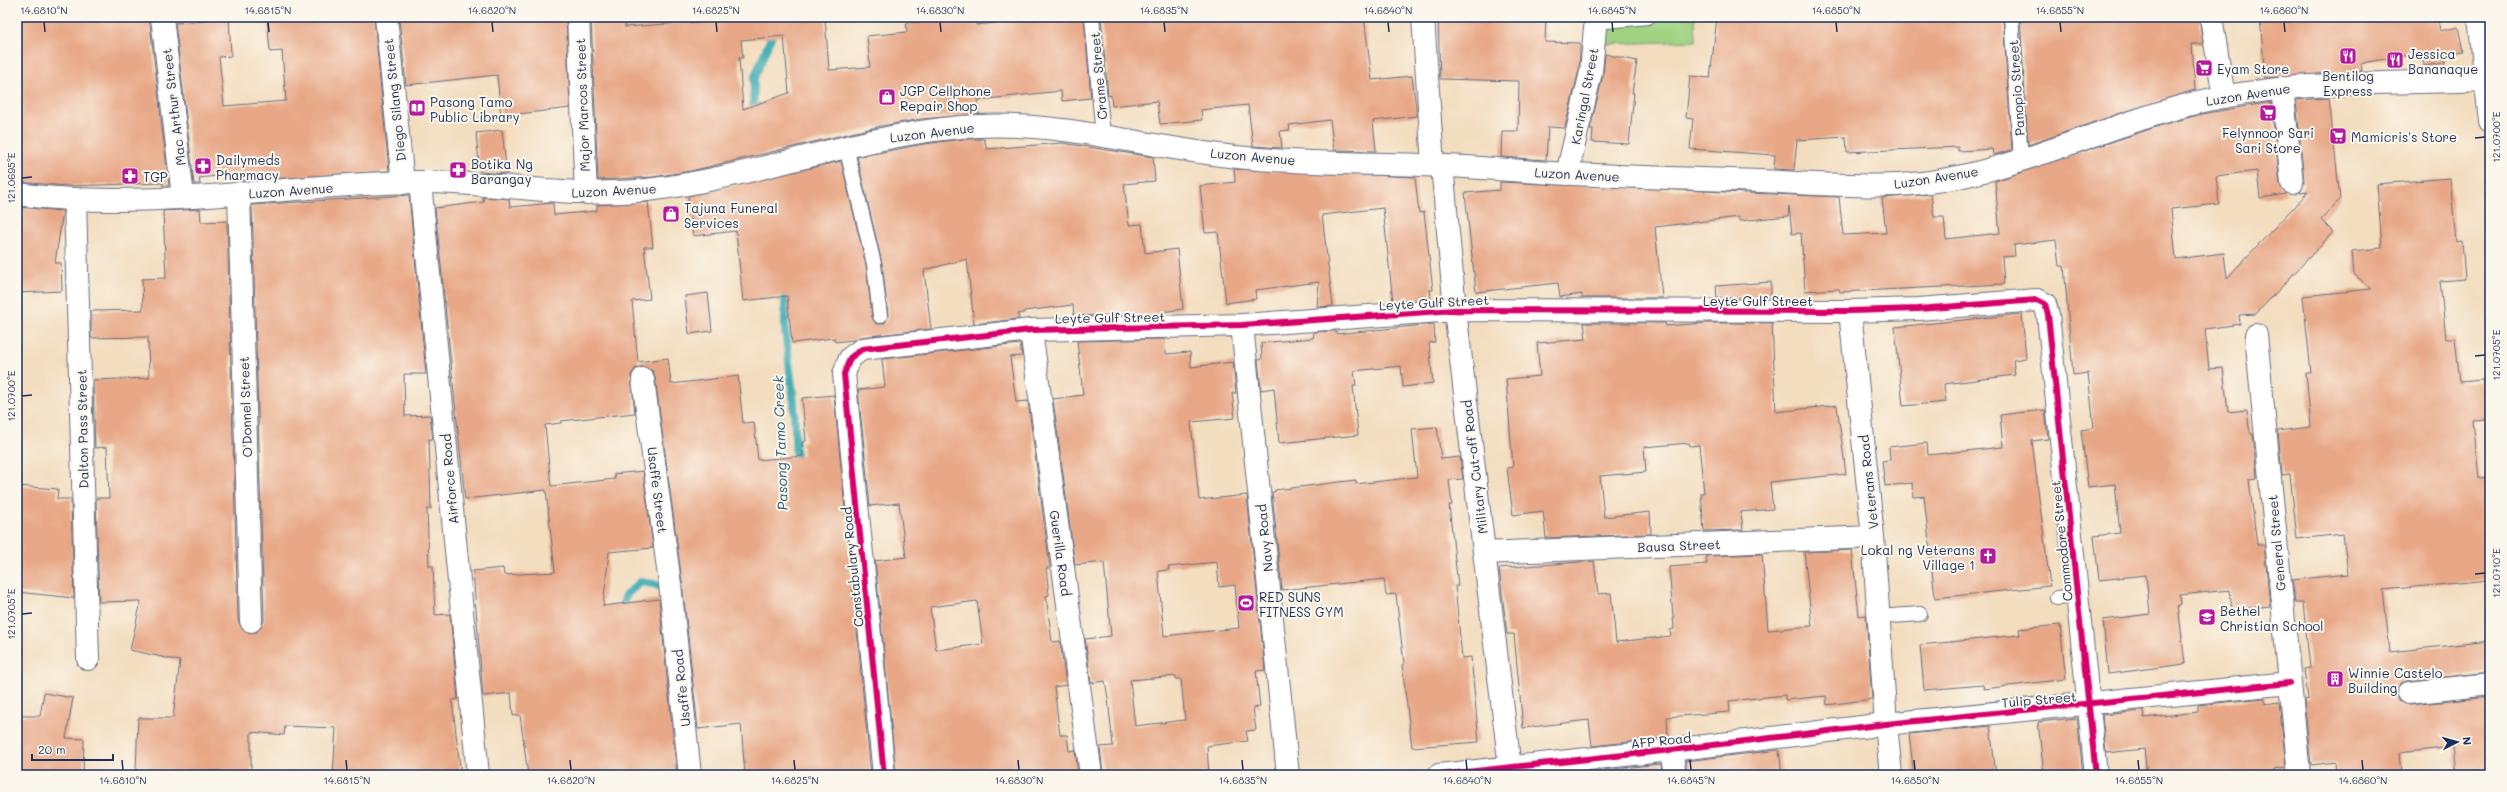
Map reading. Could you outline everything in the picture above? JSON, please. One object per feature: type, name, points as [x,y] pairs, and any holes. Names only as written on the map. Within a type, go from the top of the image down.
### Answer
[{"type":"street","name":"Mac Arthur Street","points":[[162,17],[183,196]]},
{"type":"street","name":"Diego Silang Street","points":[[386,17],[411,183]]},
{"type":"street","name":"Major Marcos Street","points":[[578,17],[586,193]]},
{"type":"street","name":"Military Cut-off Road","points":[[1423,17],[1437,165],[1510,768]]},
{"type":"street","points":[[2211,17],[2224,97]]},
{"type":"street","points":[[2479,17],[2490,121]]},
{"type":"street","name":"Karingal Street","points":[[1567,174],[1591,72],[1596,19]]},
{"type":"street","name":"Luzon Avenue","points":[[17,194],[75,200],[183,196],[411,183],[586,193],[623,193],[686,184],[752,171],[846,147],[925,131],[991,125],[1044,127],[1244,158],[1437,165],[1567,174],[1901,185],[1960,175],[2022,159],[2123,123],[2224,97],[2282,88],[2486,80]]},
{"type":"street","points":[[2282,88],[2292,183]]},
{"type":"street","name":"Airforce Road","points":[[411,183],[478,775]]},
{"type":"street","name":"O'Donnel Street","points":[[239,193],[251,621]]},
{"type":"street","name":"Dalton Pass Street","points":[[75,200],[88,659]]},
{"type":"street","name":"Leyte Gulf Street","points":[[850,358],[862,349],[1030,330],[1242,325],[1455,310],[1850,311],[1918,309],[2037,300],[2045,304]]},
{"type":"street","name":"Commodore Street","points":[[2045,304],[2067,597],[2089,705],[2096,775]]},
{"type":"street","name":"Veterans Road","points":[[1850,311],[1873,536],[1891,775]]},
{"type":"street","name":"Navy Road","points":[[1242,325],[1288,775]]},
{"type":"street","name":"Guerilla Road","points":[[1030,330],[1090,775]]},
{"type":"street","name":"General Street","points":[[2256,335],[2299,775]]},
{"type":"street","name":"Constabulary Road","points":[[850,358],[844,374],[884,775]]},
{"type":"street","name":"Usaffe Street","points":[[643,379],[671,593]]},
{"type":"street","name":"Bausa Street","points":[[1484,553],[1873,536]]},
{"type":"street","name":"Usaffe Road","points":[[671,593],[690,775]]},
{"type":"street","name":"Tulip Street","points":[[1886,724],[2089,705],[2289,683]]},
{"type":"street","points":[[2408,693],[2490,684]]},
{"type":"street","name":"AFP Road","points":[[1439,775],[1476,773],[1886,724]]},
{"type":"street","points":[[1671,750],[1675,775]]},
{"type":"lane","name":"Crame Street","points":[[1092,17],[1103,136]]},
{"type":"lane","points":[[1596,19],[1648,17]]},
{"type":"lane","name":"Panopio Street","points":[[2011,17],[2022,159]]},
{"type":"lane","points":[[846,147],[874,264],[880,316]]},
{"type":"lane","points":[[1878,617],[1920,614]]},
{"type":"green space","points":[[1605,17],[1695,17],[1696,41],[1606,44]]},
{"type":"building","points":[[147,17],[150,25],[169,186],[163,186],[163,183],[68,186],[17,182],[17,92],[20,93],[17,18]]},
{"type":"building","points":[[206,17],[229,17],[231,56],[219,57],[224,106],[286,101],[282,51],[270,52],[267,17],[374,17],[389,171],[242,181],[242,173],[199,178],[200,184],[194,184],[175,23],[207,21]]},
{"type":"building","points":[[399,17],[566,17],[570,108],[501,116],[497,75],[406,85]]},
{"type":"building","points":[[591,17],[624,17],[625,27],[763,17],[825,17],[829,70],[870,67],[867,36],[907,32],[906,23],[976,18],[976,25],[1053,17],[1084,17],[1091,98],[1062,101],[1061,91],[978,100],[979,114],[921,119],[881,126],[691,171],[653,177],[598,180]],"holes":[[[784,36],[789,93],[743,109],[739,58],[743,58],[741,40]]]},
{"type":"building","points":[[1101,17],[1364,17],[1372,80],[1412,76],[1417,116],[1373,121],[1376,151],[1334,150],[1330,120],[1289,125],[1290,130],[1280,131],[1282,148],[1253,146],[1248,105],[1201,110],[1202,120],[1160,124],[1157,101],[1112,106],[1111,95],[1108,96]]},
{"type":"building","points":[[1438,17],[1546,17],[1545,42],[1580,43],[1579,70],[1565,128],[1548,127],[1546,160],[1501,157],[1502,131],[1518,131],[1519,81],[1440,79]]},
{"type":"building","points":[[1717,17],[2003,17],[2012,150],[1993,155],[1992,149],[1958,151],[1958,147],[1847,152],[1846,137],[1797,140],[1794,170],[1774,169],[1775,155],[1690,149],[1693,119],[1686,118],[1690,76],[1710,78]]},
{"type":"building","points":[[2020,17],[2199,17],[2203,44],[2192,44],[2195,90],[2121,113],[2028,145]]},
{"type":"building","points":[[2260,17],[2438,17],[2440,31],[2458,27],[2463,51],[2445,54],[2446,63],[2424,66],[2422,53],[2361,63],[2362,71],[2265,78]]},
{"type":"building","points":[[1605,54],[1637,61],[1632,93],[1634,93],[1629,144],[1592,142],[1593,129],[1590,129],[1603,75]]},
{"type":"building","points":[[2329,98],[2340,199],[2321,220],[2333,232],[2256,314],[2239,315],[2240,324],[2205,329],[2209,369],[2223,368],[2228,412],[2247,410],[2249,427],[2251,434],[2253,434],[2257,478],[2249,479],[2257,545],[2264,545],[2270,606],[2232,610],[2230,590],[2180,595],[2181,605],[2178,605],[2185,664],[2108,674],[2103,620],[2150,614],[2146,575],[2099,580],[2094,536],[2120,533],[2115,484],[2088,487],[2081,430],[2094,428],[2088,373],[2073,375],[2064,266],[2059,266],[2056,240],[2014,245],[2015,256],[2002,257],[2004,284],[1840,292],[1839,289],[1805,291],[1801,233],[1792,234],[1789,206],[1788,216],[1739,221],[1739,217],[1655,227],[1662,298],[1582,298],[1582,294],[1560,297],[1558,283],[1476,292],[1465,193],[1500,190],[1500,182],[1839,197],[1843,235],[1886,233],[1882,198],[1931,194],[1934,217],[1944,217],[1946,239],[2000,233],[1995,181],[2165,124],[2202,114],[2271,102],[2280,184],[2287,194],[2260,198],[2257,171],[2216,176],[2219,204],[2171,209],[2176,259],[2224,253],[2227,278],[2308,192],[2300,193],[2304,182],[2296,100]]},
{"type":"building","points":[[502,130],[507,174],[480,172],[476,133]]},
{"type":"building","points":[[962,139],[984,139],[987,149],[1062,143],[1153,157],[1155,181],[1124,184],[1129,225],[1142,224],[1145,253],[1177,249],[1183,309],[1162,312],[1162,314],[1074,316],[1073,305],[1024,311],[1024,313],[1018,314],[1019,319],[974,324],[967,259],[924,270],[931,329],[861,337],[853,340],[835,342],[834,338],[792,343],[787,296],[743,301],[736,231],[693,236],[688,196],[841,161],[866,265],[872,317],[876,324],[885,323],[888,315],[882,263],[857,157],[924,144]]},
{"type":"building","points":[[1234,169],[1415,177],[1419,213],[1424,212],[1433,290],[1430,290],[1431,299],[1393,302],[1383,208],[1322,215],[1333,306],[1317,307],[1319,282],[1255,290],[1256,299],[1226,303],[1218,232],[1205,233],[1200,186],[1235,182]]},
{"type":"building","points":[[2450,178],[2456,242],[2462,241],[2465,279],[2440,281],[2446,338],[2455,338],[2460,382],[2484,380],[2488,419],[2473,420],[2479,478],[2490,477],[2490,580],[2383,590],[2390,652],[2490,641],[2490,672],[2407,681],[2400,683],[2396,694],[2398,701],[2409,705],[2490,697],[2490,775],[2456,775],[2453,747],[2399,753],[2401,775],[2336,775],[2335,762],[2311,765],[2304,700],[2308,699],[2304,669],[2310,668],[2303,603],[2295,603],[2292,580],[2348,574],[2343,534],[2297,539],[2290,474],[2282,475],[2278,431],[2311,427],[2306,373],[2311,373],[2303,296],[2371,289],[2354,274],[2352,251],[2382,248],[2377,184]]},
{"type":"building","points":[[409,195],[426,374],[404,374],[405,416],[430,415],[433,439],[429,439],[431,509],[427,509],[429,566],[433,566],[435,615],[450,614],[458,699],[452,700],[461,775],[333,775],[336,728],[285,726],[284,735],[251,732],[251,775],[222,775],[222,771],[136,771],[138,718],[173,718],[180,661],[130,650],[141,601],[99,602],[96,498],[109,498],[107,447],[95,448],[93,380],[149,378],[148,337],[91,338],[91,311],[143,310],[142,279],[166,278],[163,211],[200,209],[201,222],[227,221],[238,621],[245,632],[257,632],[264,621],[252,205]]},
{"type":"building","points":[[483,197],[509,199],[510,207],[553,203],[554,215],[597,211],[597,205],[648,202],[653,247],[644,247],[650,299],[632,301],[638,362],[668,358],[671,384],[738,376],[743,423],[754,422],[758,460],[803,456],[802,442],[806,441],[802,398],[834,395],[871,775],[745,775],[741,724],[698,729],[682,582],[655,377],[653,371],[642,367],[635,369],[631,375],[635,413],[561,421],[561,423],[545,425],[551,486],[615,479],[614,474],[643,471],[653,548],[609,552],[603,606],[659,599],[677,775],[528,775],[520,715],[513,716],[511,693],[483,696],[473,571],[503,568],[504,575],[555,572],[546,490],[465,499],[435,208],[484,202]]},
{"type":"building","points":[[17,207],[63,211],[55,263],[61,263],[62,291],[17,293]]},
{"type":"building","points":[[1771,282],[1771,298],[1717,298],[1716,286]]},
{"type":"building","points":[[708,293],[712,331],[689,334],[685,296]]},
{"type":"building","points":[[2022,314],[2026,358],[2013,360],[2015,375],[1944,384],[1946,402],[1903,406],[1895,327]]},
{"type":"building","points":[[1584,323],[1665,323],[1666,326],[1705,323],[1772,323],[1776,412],[1837,405],[1846,474],[1770,482],[1773,509],[1741,512],[1743,530],[1704,531],[1701,493],[1704,493],[1699,445],[1690,446],[1689,443],[1644,447],[1646,472],[1600,476],[1604,517],[1650,512],[1651,534],[1546,538],[1543,511],[1513,515],[1507,468],[1513,467],[1506,379],[1540,376],[1537,343],[1586,339]]},
{"type":"building","points":[[1434,324],[1435,342],[1429,343],[1433,383],[1403,387],[1401,366],[1354,371],[1356,386],[1353,386],[1358,435],[1279,443],[1274,388],[1261,390],[1258,360],[1262,359],[1261,343],[1313,338],[1314,332],[1336,331],[1336,334]]},
{"type":"building","points":[[1165,339],[1166,354],[1190,352],[1191,367],[1233,362],[1236,393],[1232,393],[1235,418],[1191,422],[1199,500],[1247,495],[1265,670],[1256,671],[1260,707],[1253,708],[1256,730],[1246,731],[1248,741],[1207,746],[1209,775],[1103,775],[1100,747],[1113,746],[1108,698],[1105,681],[1091,683],[1085,639],[1111,636],[1104,562],[1075,565],[1053,399],[1083,395],[1077,341]],"holes":[[[1217,562],[1219,587],[1235,585],[1239,628],[1164,636],[1158,571],[1169,570],[1168,567]],[[1176,676],[1176,679],[1181,679],[1185,720],[1135,726],[1130,680]]]},
{"type":"building","points":[[1020,344],[1022,356],[1010,357],[1016,402],[1028,401],[1050,568],[1046,568],[1049,595],[1046,596],[1052,642],[1060,641],[1066,685],[1054,687],[1060,735],[1067,735],[1069,751],[1075,750],[1078,775],[896,775],[875,561],[906,557],[899,503],[870,506],[858,390],[885,387],[882,359]],"holes":[[[977,601],[983,644],[936,650],[930,607]]]},
{"type":"building","points":[[2045,410],[2048,439],[2032,441],[2050,586],[1935,598],[1924,496],[1913,497],[1912,483],[1885,486],[1882,461],[1890,460],[1889,447],[1927,443],[1928,455],[2003,447],[2000,415]]},
{"type":"building","points":[[1437,427],[1441,459],[1460,457],[1463,479],[1449,480],[1452,505],[1449,505],[1458,586],[1455,586],[1462,658],[1471,657],[1479,742],[1412,747],[1402,665],[1404,664],[1396,594],[1386,595],[1384,579],[1282,590],[1272,492],[1275,492],[1275,490],[1356,480],[1356,484],[1417,477],[1412,429]]},
{"type":"building","points":[[17,486],[58,489],[57,499],[71,499],[74,598],[17,592]]},
{"type":"building","points":[[1852,550],[1859,616],[1866,615],[1872,699],[1827,705],[1826,696],[1785,700],[1785,695],[1729,701],[1730,712],[1667,717],[1668,738],[1592,746],[1589,720],[1523,728],[1514,634],[1507,634],[1499,568],[1594,561],[1598,594],[1611,593],[1616,642],[1671,636],[1670,630],[1674,629],[1669,567],[1707,564],[1706,556],[1762,554],[1768,630],[1812,626],[1804,552]]},
{"type":"building","points":[[2060,625],[2066,679],[1984,689],[1983,685],[1924,690],[1920,645],[2020,635],[2019,629]]},
{"type":"building","points":[[44,693],[73,698],[66,738],[84,739],[83,775],[17,774],[17,716],[40,716]]},
{"type":"building","points":[[2265,698],[2265,704],[2279,702],[2286,767],[2274,769],[2274,775],[2147,775],[2144,749],[2106,753],[2102,715],[2143,711],[2144,718],[2198,712],[2198,705]]},
{"type":"building","points":[[2077,718],[2083,775],[2044,775],[2038,722]]},
{"type":"building","points":[[1990,726],[1996,775],[1914,775],[1909,734]]},
{"type":"building","points":[[1779,750],[1782,775],[1687,775],[1685,761]]},
{"type":"building","points":[[1661,764],[1662,775],[1595,775],[1594,771]]},
{"type":"waterway","name":"Pasong Tamo Creek","points":[[753,117],[754,79],[774,30],[773,17]]},
{"type":"waterway","name":"Pasong Tamo Creek","points":[[785,286],[785,330],[794,402],[796,467]]},
{"type":"waterway","name":"Pasong Tamo Creek","points":[[622,614],[625,596],[640,582],[654,584],[669,591]]},
{"type":"cycle path","points":[[884,775],[844,374],[850,358],[862,349],[1031,330],[1242,325],[1455,310],[1850,311],[1918,309],[2037,300],[2045,304],[2048,315],[2096,775]]},
{"type":"cycle path","points":[[1439,775],[1671,750],[1886,724],[2289,683]]},
{"type":"place","name":"Bentilog Express","points":[[2348,56]]},
{"type":"place","name":"Jessica Bananaque","points":[[2395,60]]},
{"type":"place","name":"Eyam Store","points":[[2204,68]]},
{"type":"place","name":"JGP Cellphone Repair Shop","points":[[887,97]]},
{"type":"place","name":"Pasong Tamo Public Library","points":[[417,108]]},
{"type":"place","name":"Felynnoor Sari Sari Store","points":[[2268,113]]},
{"type":"place","name":"Mamicris's Store","points":[[2338,136]]},
{"type":"place","name":"Dailymeds Pharmacy","points":[[203,166]]},
{"type":"place","name":"Botika Ng Barangay","points":[[458,170]]},
{"type":"place","name":"TGP","points":[[130,176]]},
{"type":"place","name":"Tajuna Funeral Services","points":[[671,214]]},
{"type":"place","name":"Lokal ng Veterans Village 1","points":[[1988,556]]},
{"type":"place","name":"RED SUNS FITNESS GYM","points":[[1246,603]]},
{"type":"place","name":"Bethel Christian School","points":[[2207,617]]},
{"type":"place","name":"Winnie Castelo Building","points":[[2335,679]]}]
